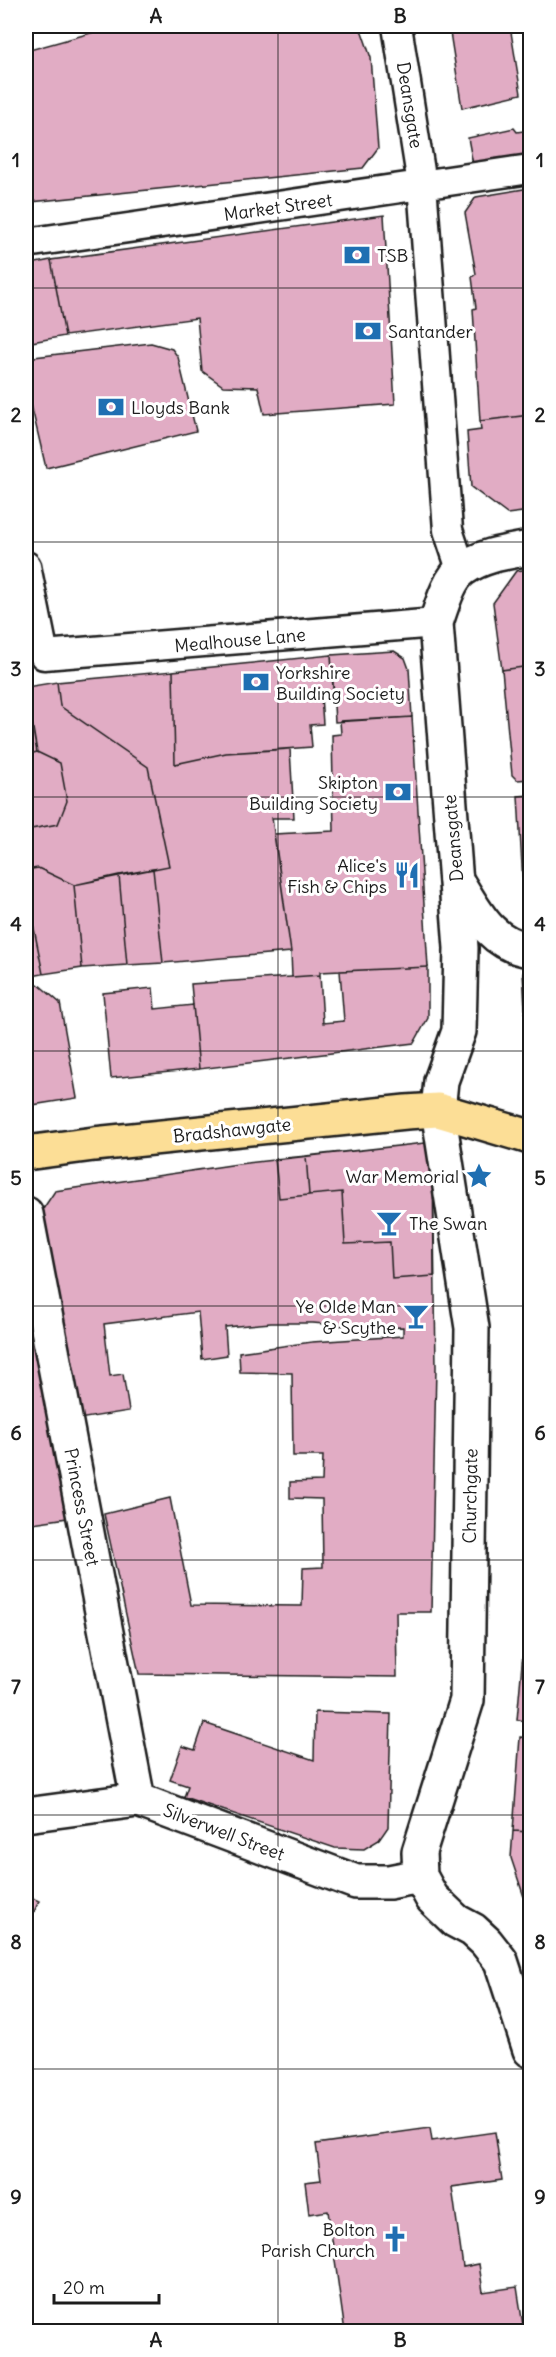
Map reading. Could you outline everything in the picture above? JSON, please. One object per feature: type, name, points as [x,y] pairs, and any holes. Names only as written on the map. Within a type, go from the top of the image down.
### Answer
[{"type":"main road","name":"Bradshawgate","points":[[26,1153],[438,1110],[531,1137]]},
{"type":"street","name":"Deansgate","points":[[397,26],[422,184],[448,530],[461,569],[443,599],[436,623],[461,948],[459,1031],[441,1081],[438,1110]]},
{"type":"street","name":"Market Street","points":[[26,243],[531,169]]},
{"type":"street","points":[[461,569],[488,557],[531,548]]},
{"type":"street","name":"Mealhouse Lane","points":[[26,566],[44,656],[436,623]]},
{"type":"street","points":[[456,880],[485,926],[515,948],[531,950]]},
{"type":"street","name":"Churchgate","points":[[420,1876],[419,1852],[467,1700],[472,1328],[438,1110]]},
{"type":"street","name":"Princess Street","points":[[26,1214],[138,1800]]},
{"type":"street","name":"Silverwell Street","points":[[26,1815],[138,1800],[356,1882],[389,1882],[420,1876]]},
{"type":"street","points":[[420,1876],[432,1898],[456,1921],[473,1930],[501,1960],[531,2050]]},
{"type":"building","points":[[116,26],[358,26],[371,58],[378,148],[363,168],[31,202],[33,221],[26,222],[26,51]]},
{"type":"building","points":[[449,26],[510,26],[521,94],[462,108]]},
{"type":"building","points":[[514,128],[517,132],[530,130],[530,163],[474,170],[468,138]]},
{"type":"building","points":[[530,188],[530,415],[480,421],[473,309],[476,308],[472,277],[476,274],[465,213],[476,197]]},
{"type":"building","points":[[384,215],[395,404],[264,414],[258,387],[223,386],[202,371],[197,318],[65,336],[51,260]]},
{"type":"building","points":[[51,260],[65,336],[26,343],[26,265]]},
{"type":"building","name":"Lloyds Bank","points":[[151,343],[172,349],[178,357],[196,431],[46,468],[26,383],[26,358]]},
{"type":"building","points":[[530,415],[530,511],[507,514],[471,487],[467,432],[481,430],[480,421]]},
{"type":"building","points":[[530,569],[530,666],[502,670],[493,603],[516,571]]},
{"type":"building","points":[[394,651],[405,658],[409,669],[412,717],[335,722],[331,655]]},
{"type":"building","points":[[331,655],[334,696],[321,696],[323,724],[310,725],[312,747],[226,753],[175,764],[173,671]]},
{"type":"building","points":[[530,666],[530,779],[517,780],[512,775],[502,670]]},
{"type":"building","points":[[173,671],[175,764],[226,753],[290,749],[294,818],[272,818],[291,952],[163,963],[153,869],[169,866],[148,767],[60,706],[57,682]]},
{"type":"building","points":[[57,682],[60,706],[148,767],[169,866],[74,885],[38,868],[26,870],[26,830],[58,824],[67,801],[60,763],[37,752],[26,687]]},
{"type":"building","points":[[26,694],[37,752],[26,755]]},
{"type":"building","points":[[412,717],[428,967],[320,972],[320,975],[292,977],[291,952],[274,834],[334,831],[332,735],[341,734],[340,721]]},
{"type":"building","points":[[37,752],[60,763],[67,801],[58,824],[31,829],[26,803],[26,755]]},
{"type":"building","points":[[530,795],[530,920],[525,919],[518,796]]},
{"type":"building","points":[[26,803],[31,829],[26,830]]},
{"type":"building","points":[[38,868],[74,885],[82,968],[43,974],[26,888],[26,870]]},
{"type":"building","points":[[153,869],[163,963],[127,965],[119,875]]},
{"type":"building","points":[[119,875],[127,965],[82,968],[74,885]]},
{"type":"building","points":[[26,888],[43,974],[26,977]]},
{"type":"building","points":[[428,967],[428,1018],[414,1043],[199,1069],[191,984],[320,975],[323,1023],[344,1021],[340,971]]},
{"type":"building","points":[[530,967],[530,1096],[523,973]]},
{"type":"building","points":[[38,984],[60,1003],[77,1098],[26,1106],[26,986]]},
{"type":"building","points":[[153,988],[155,1009],[193,1005],[199,1069],[111,1078],[103,993]]},
{"type":"building","points":[[429,1144],[433,1150],[436,1367],[431,1612],[396,1612],[397,1677],[139,1674],[104,1514],[170,1498],[191,1605],[302,1606],[303,1568],[323,1567],[322,1499],[290,1498],[290,1482],[322,1481],[323,1456],[293,1456],[292,1373],[240,1372],[239,1352],[312,1342],[403,1336],[403,1327],[370,1328],[313,1323],[271,1323],[225,1327],[227,1355],[202,1359],[198,1312],[104,1324],[110,1376],[123,1374],[129,1411],[79,1419],[43,1209],[55,1191],[238,1164]]},
{"type":"building","name":"The Swan","points":[[429,1144],[433,1150],[434,1276],[392,1279],[390,1242],[345,1244],[342,1192],[309,1195],[306,1156]]},
{"type":"building","points":[[306,1156],[309,1195],[279,1198],[275,1159]]},
{"type":"building","points":[[26,1290],[67,1518],[26,1524]]},
{"type":"building","points":[[529,1505],[530,1505],[530,1566]]},
{"type":"building","points":[[530,1566],[530,1620],[526,1619]]},
{"type":"building","points":[[526,1619],[530,1620],[530,1738],[527,1738],[529,1721],[517,1720]]},
{"type":"building","points":[[315,1712],[391,1714],[388,1827],[379,1840],[364,1849],[335,1848],[184,1797],[188,1786],[170,1780],[182,1746],[195,1750],[204,1723],[314,1760]]},
{"type":"building","points":[[520,1737],[530,1738],[530,1832],[513,1831]]},
{"type":"building","points":[[513,1831],[530,1832],[530,1915],[511,1858]]},
{"type":"building","points":[[26,1895],[39,1901],[26,1929]]},
{"type":"building","name":"Bolton Parish Church","points":[[430,2128],[432,2141],[495,2132],[502,2180],[452,2187],[463,2267],[479,2264],[483,2292],[517,2287],[524,2332],[345,2332],[328,2211],[309,2214],[305,2182],[321,2180],[316,2144]]},
{"type":"place","name":"TSB","points":[[357,255]]},
{"type":"place","name":"Santander","points":[[368,331]]},
{"type":"place","name":"Lloyds Bank","points":[[111,407]]},
{"type":"place","name":"Yorkshire Building Society","points":[[256,682]]},
{"type":"place","name":"Skipton Building Society","points":[[398,792]]},
{"type":"place","name":"Alice's Fish & Chips","points":[[407,875]]},
{"type":"place","name":"War Memorial","points":[[479,1176]]},
{"type":"place","name":"The Swan","points":[[389,1223]]},
{"type":"place","name":"Ye Olde Man & Scythe","points":[[416,1316]]},
{"type":"place","name":"Bolton Parish Church","points":[[395,2239]]}]
